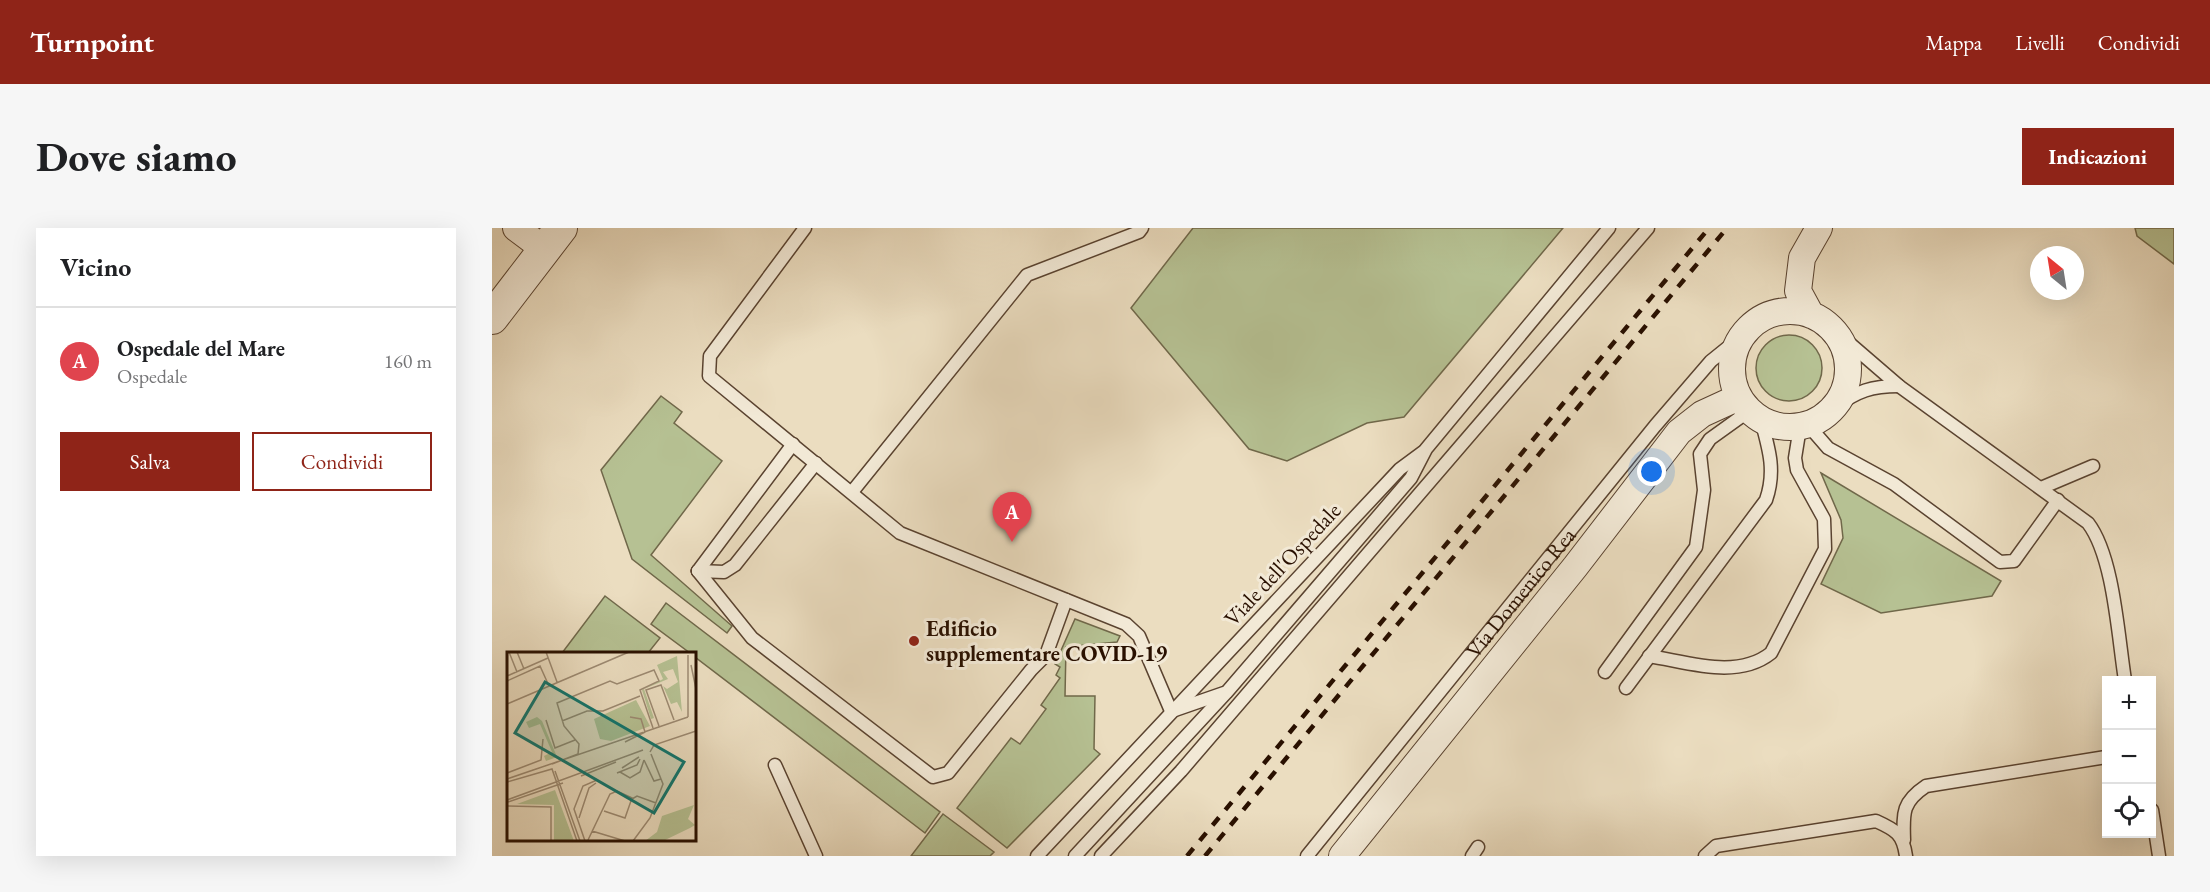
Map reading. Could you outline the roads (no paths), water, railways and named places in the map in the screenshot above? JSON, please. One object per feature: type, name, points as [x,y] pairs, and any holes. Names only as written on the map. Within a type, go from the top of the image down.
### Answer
[{"type":"street","points":[[492,318],[552,238],[516,228]]},
{"type":"street","points":[[1811,315],[1798,291],[1802,258],[1819,228]]},
{"type":"street","points":[[1792,311],[1811,315],[1834,330],[1843,345],[1848,369],[1844,393],[1835,407],[1823,418],[1804,426],[1773,426],[1750,409],[1733,382],[1732,366],[1735,351],[1742,336],[1756,322],[1773,314],[1792,311]]},
{"type":"street","name":"Via Domenico Rea","points":[[1342,856],[1575,567],[1679,432],[1702,414],[1750,409]]},
{"type":"lane","points":[[806,228],[710,356],[709,376],[900,533],[1126,624],[1138,636],[1171,711]]},
{"type":"lane","points":[[852,492],[1027,275],[1138,232],[1142,228]]},
{"type":"lane","name":"Viale dell'Ospedale","points":[[1037,856],[1400,469],[1426,449],[1610,228]]},
{"type":"lane","points":[[1101,856],[1181,771],[1648,228]]},
{"type":"lane","points":[[1834,330],[1899,386],[2088,523],[2101,546],[2124,676]]},
{"type":"lane","name":"Via Domenico Rea","points":[[1307,856],[1655,426],[1711,361],[1742,336]]},
{"type":"lane","points":[[1835,407],[1851,395],[1874,386],[1899,386]]},
{"type":"lane","points":[[1605,672],[1696,547],[1704,490],[1700,454],[1710,439],[1750,409],[1771,455],[1773,471],[1766,500],[1756,517],[1626,688]]},
{"type":"lane","points":[[1649,656],[1737,669],[1761,661],[1771,653],[1825,549],[1824,519],[1797,470],[1795,458],[1804,426],[1828,448],[1894,484],[2000,562],[2014,561],[2058,500]]},
{"type":"lane","points":[[698,571],[792,444]]},
{"type":"lane","name":"Viale dell'Ospedale","points":[[1076,856],[1226,693],[1412,478],[1426,449]]},
{"type":"lane","points":[[698,571],[724,572],[735,565],[816,463]]},
{"type":"lane","points":[[2041,488],[2093,466]]},
{"type":"lane","points":[[698,571],[752,638],[933,777],[948,773],[1031,670],[1047,655],[1066,600]]},
{"type":"lane","name":"Viale dell'Ospedale","points":[[1171,711],[1226,693]]},
{"type":"lane","points":[[1906,856],[1903,815],[1911,796],[1926,786],[2102,758]]},
{"type":"lane","points":[[775,765],[816,856]]},
{"type":"lane","points":[[1705,856],[1716,846],[1876,821],[1892,828],[1904,840]]},
{"type":"lane","points":[[2156,838],[2159,856]]},
{"type":"railway","points":[[1187,856],[1709,228]]},
{"type":"railway","points":[[1205,856],[1727,228]]},
{"type":"place","name":"Ospedale del Mare","points":[[1012,542]]},
{"type":"place","name":"Edificio supplementare COVID-19","points":[[914,641]]}]
